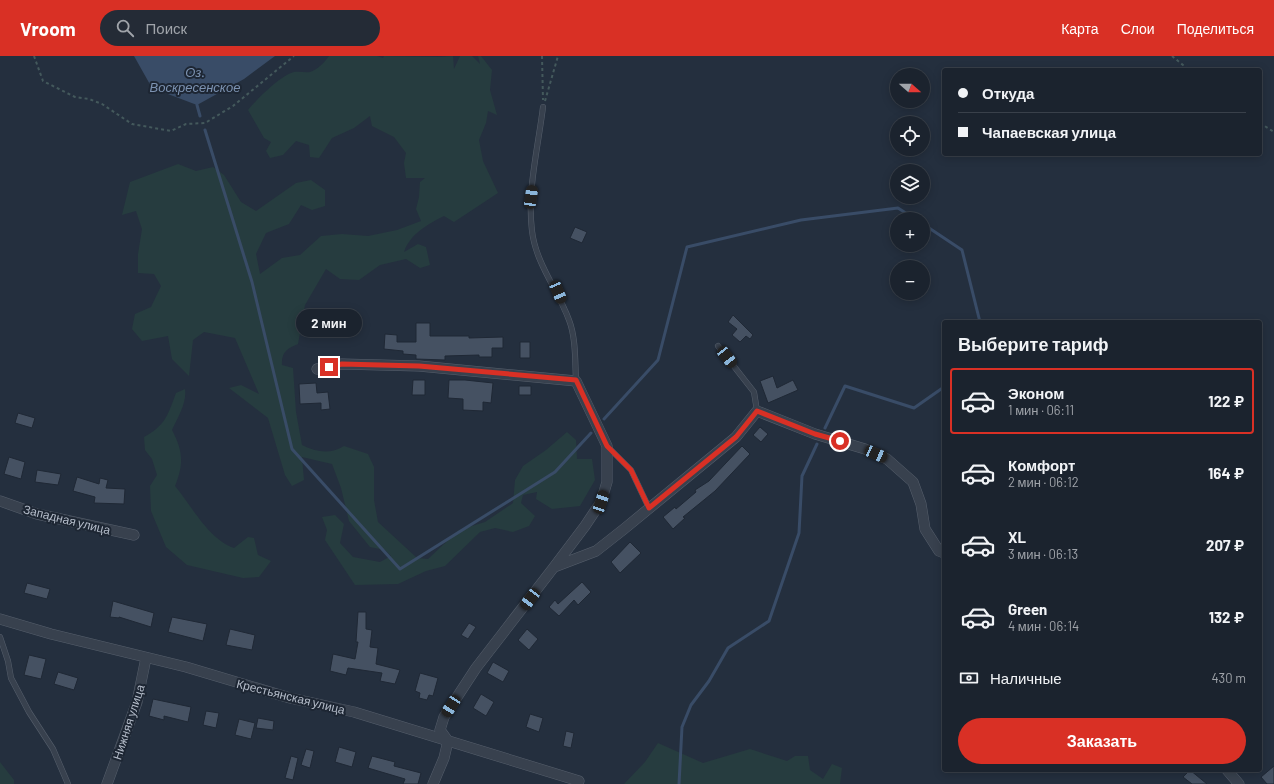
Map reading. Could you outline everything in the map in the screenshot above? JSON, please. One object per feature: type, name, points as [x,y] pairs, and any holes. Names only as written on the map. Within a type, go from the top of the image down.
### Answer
[{"type":"street","points":[[317,369],[342,364],[419,366],[576,380],[607,446],[607,482],[601,502],[585,526],[476,668],[444,717],[440,730],[448,741],[444,758],[433,784]]},
{"type":"street","points":[[554,567],[596,551],[624,530],[736,437],[757,411],[815,434],[865,449],[888,459],[913,482],[921,504],[925,529],[939,552],[942,553]]},
{"type":"street","name":"Западная улица","points":[[0,501],[37,514],[134,535]]},
{"type":"street","name":"Крестьянская улица","points":[[0,619],[146,658],[186,667],[290,698],[354,712],[579,781]]},
{"type":"street","name":"Нижняя улица","points":[[107,784],[137,702],[146,658]]},
{"type":"street","points":[[1229,772],[1239,784]]},
{"type":"lane","points":[[543,107],[531,197],[532,232],[540,262],[558,292],[570,322],[575,356],[576,380]]},
{"type":"lane","points":[[718,346],[754,392],[757,411]]},
{"type":"lane","points":[[607,446],[631,470],[649,508]]},
{"type":"lane","points":[[0,637],[8,661],[11,678],[29,712],[53,749],[68,784]]},
{"type":"path","points":[[34,56],[43,81],[75,97],[89,99],[102,104],[132,124],[171,131],[186,124],[205,123],[233,106],[294,56]]},
{"type":"path","points":[[542,56],[543,107]]},
{"type":"path","points":[[543,107],[558,56]]},
{"type":"path","points":[[1172,56],[1187,68]]},
{"type":"path","points":[[1262,124],[1274,132]]},
{"type":"green space","points":[[329,56],[377,56],[383,58],[384,56],[453,56],[454,69],[460,56],[472,56],[480,64],[478,56],[481,56],[492,70],[490,90],[497,115],[488,111],[486,123],[479,140],[483,161],[498,193],[454,222],[444,216],[432,222],[415,235],[404,252],[418,244],[426,247],[430,265],[420,268],[406,259],[380,265],[359,280],[340,279],[326,269],[305,305],[298,344],[286,351],[282,361],[282,365],[293,368],[296,412],[302,445],[323,452],[334,451],[344,446],[368,454],[374,467],[374,500],[378,522],[417,558],[428,559],[459,530],[485,522],[513,503],[515,480],[523,466],[546,450],[567,432],[576,440],[577,459],[592,459],[595,480],[580,506],[552,509],[536,499],[537,492],[523,495],[521,503],[535,516],[529,526],[513,532],[495,528],[480,532],[445,566],[426,571],[398,584],[355,585],[325,540],[327,530],[322,517],[335,515],[344,524],[340,543],[353,557],[380,562],[391,556],[385,550],[370,547],[349,521],[341,488],[332,464],[302,457],[304,480],[292,486],[285,475],[268,418],[229,388],[241,385],[259,394],[235,338],[204,332],[193,340],[189,376],[172,359],[168,336],[142,341],[132,329],[135,314],[151,307],[161,286],[154,274],[138,273],[138,254],[142,229],[136,211],[122,215],[130,182],[178,164],[196,171],[213,167],[224,175],[241,202],[256,211],[296,183],[311,180],[325,190],[325,206],[312,210],[301,205],[289,224],[266,233],[256,254],[260,274],[282,258],[300,255],[321,236],[342,234],[368,236],[397,230],[421,221],[416,209],[419,197],[420,182],[425,178],[406,178],[404,163],[406,153],[394,137],[372,126],[370,116],[354,128],[332,138],[319,158],[310,157],[309,145],[296,141],[283,155],[270,158],[266,151],[271,142],[264,138],[248,110],[276,82],[294,72],[313,71],[321,66]]},
{"type":"green space","points":[[185,389],[185,399],[172,430],[176,438],[181,458],[180,471],[175,486],[208,530],[225,544],[234,548],[248,537],[254,538],[258,555],[271,561],[259,577],[243,578],[187,565],[166,547],[151,511],[150,486],[157,475],[152,459],[145,450],[144,437],[157,429],[168,414],[176,393]]},
{"type":"green space","points":[[658,743],[703,763],[750,749],[787,761],[795,756],[808,756],[810,770],[823,779],[832,764],[842,768],[840,784],[624,784],[645,762]]},
{"type":"green space","points":[[0,762],[14,780],[14,784],[0,784]]},
{"type":"water","name":"Оз. Воскресенское","points":[[134,56],[275,56],[244,79],[197,105],[152,88]]},
{"type":"building","points":[[575,227],[587,232],[582,243],[570,238]]},
{"type":"building","points":[[733,315],[753,335],[750,339],[746,336],[740,342],[732,335],[737,329],[728,322]]},
{"type":"building","points":[[416,323],[430,323],[430,336],[469,336],[469,338],[503,337],[503,348],[492,348],[492,357],[479,357],[479,355],[445,356],[445,360],[416,359],[416,355],[403,354],[403,351],[384,349],[385,334],[397,335],[397,342],[416,342]]},
{"type":"building","points":[[520,342],[530,342],[530,358],[520,358]]},
{"type":"building","points":[[773,376],[777,388],[793,380],[798,390],[768,403],[760,381]]},
{"type":"building","points":[[413,380],[425,380],[425,395],[412,395]]},
{"type":"building","points":[[449,380],[493,383],[491,403],[483,402],[483,411],[463,410],[463,399],[448,398]]},
{"type":"building","points":[[316,383],[317,393],[328,392],[330,409],[321,410],[321,403],[300,404],[299,384]]},
{"type":"building","points":[[519,386],[531,386],[531,395],[519,395]]},
{"type":"building","points":[[18,413],[35,418],[32,428],[15,423]]},
{"type":"building","points":[[760,427],[768,434],[761,442],[753,435]]},
{"type":"building","points":[[742,446],[750,454],[715,491],[683,517],[685,518],[673,529],[663,517],[675,507],[676,509],[696,492],[695,490],[709,481]]},
{"type":"building","points":[[9,457],[25,462],[21,479],[4,474]]},
{"type":"building","points":[[37,470],[61,474],[58,485],[35,482]]},
{"type":"building","points":[[77,477],[99,484],[100,478],[108,480],[106,488],[125,489],[124,504],[94,503],[95,497],[73,491]]},
{"type":"building","points":[[630,542],[641,553],[620,573],[611,562]]},
{"type":"building","points":[[582,582],[591,592],[578,605],[574,600],[559,616],[549,607],[555,600],[558,604]]},
{"type":"building","points":[[27,583],[50,589],[47,599],[24,593]]},
{"type":"building","points":[[113,601],[154,613],[151,627],[119,617],[110,617]]},
{"type":"building","points":[[358,612],[366,612],[366,629],[372,630],[370,647],[378,648],[376,664],[400,670],[395,684],[380,681],[382,673],[348,668],[346,675],[330,671],[333,654],[355,659],[358,642],[356,642]]},
{"type":"building","points":[[172,617],[207,624],[203,641],[168,632]]},
{"type":"building","points":[[469,623],[476,627],[468,639],[461,635]]},
{"type":"building","points":[[230,629],[255,635],[252,650],[226,645]]},
{"type":"building","points":[[527,629],[538,639],[529,650],[518,640]]},
{"type":"building","points":[[29,655],[46,659],[41,679],[24,675]]},
{"type":"building","points":[[493,662],[509,671],[503,682],[487,673]]},
{"type":"building","points":[[58,672],[78,678],[74,690],[54,684]]},
{"type":"building","points":[[420,673],[438,678],[433,696],[429,695],[427,700],[419,698],[420,693],[415,691]]},
{"type":"building","points":[[481,694],[494,702],[486,716],[473,708]]},
{"type":"building","points":[[153,699],[191,707],[188,722],[164,716],[164,720],[149,716]]},
{"type":"building","points":[[206,711],[219,713],[216,728],[203,725]]},
{"type":"building","points":[[530,714],[543,718],[539,732],[526,727]]},
{"type":"building","points":[[258,718],[274,721],[273,730],[256,728]]},
{"type":"building","points":[[239,719],[255,723],[251,739],[235,735]]},
{"type":"building","points":[[566,731],[574,733],[571,748],[563,746]]},
{"type":"building","points":[[339,747],[356,752],[352,767],[335,762]]},
{"type":"building","points":[[306,749],[314,751],[310,768],[301,765]]},
{"type":"building","points":[[291,756],[298,758],[293,780],[285,778]]},
{"type":"building","points":[[372,756],[395,762],[394,766],[421,773],[418,784],[403,784],[405,779],[368,768]]},
{"type":"building","points":[[1274,766],[1274,784],[1267,784],[1261,777]]},
{"type":"building","points":[[1188,772],[1192,772],[1207,784],[1192,784],[1183,777]]},
{"type":"waterway","points":[[197,105],[200,116]]},
{"type":"waterway","points":[[205,130],[252,282],[292,449],[400,569],[555,472],[591,433]]},
{"type":"waterway","points":[[604,419],[658,360],[687,247],[801,220],[898,208],[904,212]]},
{"type":"waterway","points":[[930,229],[962,250],[980,320]]},
{"type":"waterway","points":[[825,428],[845,386],[914,408],[942,388]]},
{"type":"waterway","points":[[679,784],[682,727],[691,705],[709,681],[728,648],[769,621],[799,533],[802,476],[817,444]]},
{"type":"route","points":[[329,367],[342,364],[419,366],[576,380],[607,446],[631,470],[649,508],[736,437],[757,411],[815,434],[840,441]]}]
